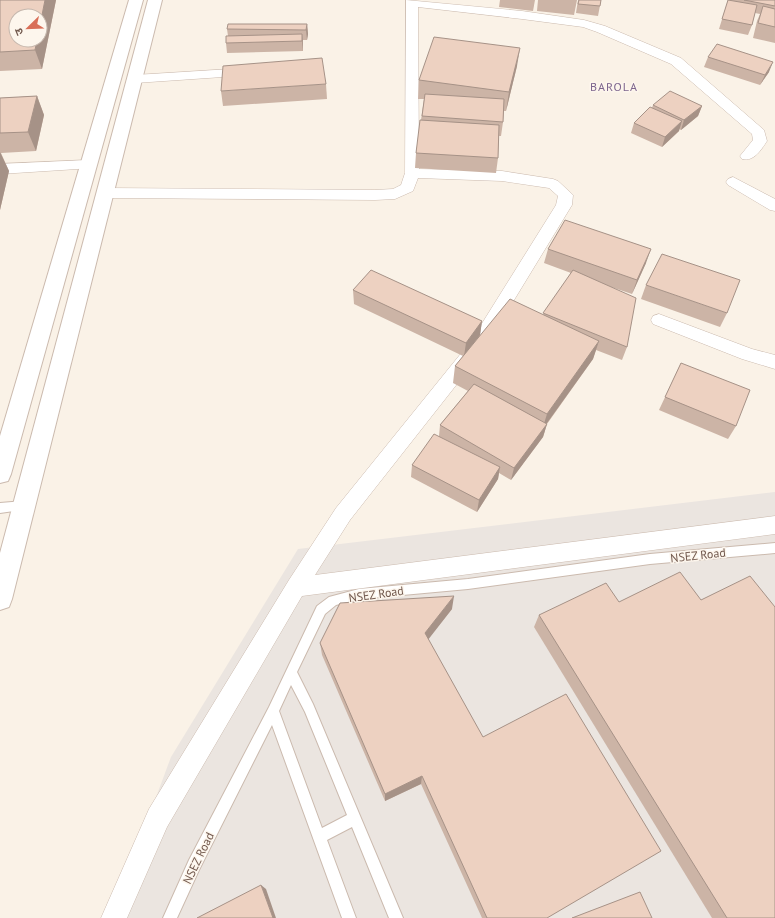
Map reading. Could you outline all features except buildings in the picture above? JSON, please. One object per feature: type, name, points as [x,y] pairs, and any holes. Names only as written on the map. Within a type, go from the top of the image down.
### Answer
[{"type":"street","points":[[0,474],[136,0]]},
{"type":"street","points":[[0,599],[155,0]]},
{"type":"street","points":[[105,193],[232,193],[375,196],[395,194],[408,188],[412,173],[412,2],[584,24],[627,39],[676,61],[759,133],[760,141],[747,156]]},
{"type":"street","points":[[135,79],[260,72]]},
{"type":"street","points":[[0,169],[88,165]]},
{"type":"street","points":[[114,918],[158,818],[296,587],[343,514],[477,346],[564,204],[566,195],[553,184],[502,176],[412,173]]},
{"type":"street","points":[[733,182],[775,206]]},
{"type":"street","points":[[660,320],[748,354],[775,362]]},
{"type":"street","points":[[296,587],[775,525]]},
{"type":"lane","points":[[0,508],[24,506]]},
{"type":"lane","name":"NSEZ Road","points":[[170,918],[194,864],[273,712],[321,610],[332,601],[359,594],[468,584],[650,559],[775,548]]},
{"type":"lane","points":[[291,672],[309,708],[396,918]]},
{"type":"lane","points":[[273,712],[349,918]]},
{"type":"lane","points":[[319,837],[354,818]]},
{"type":"shaded area","points":[[775,492],[775,918],[111,918],[171,757],[298,549]]},
{"type":"district","name":"BAROLA","points":[[614,86]]}]
